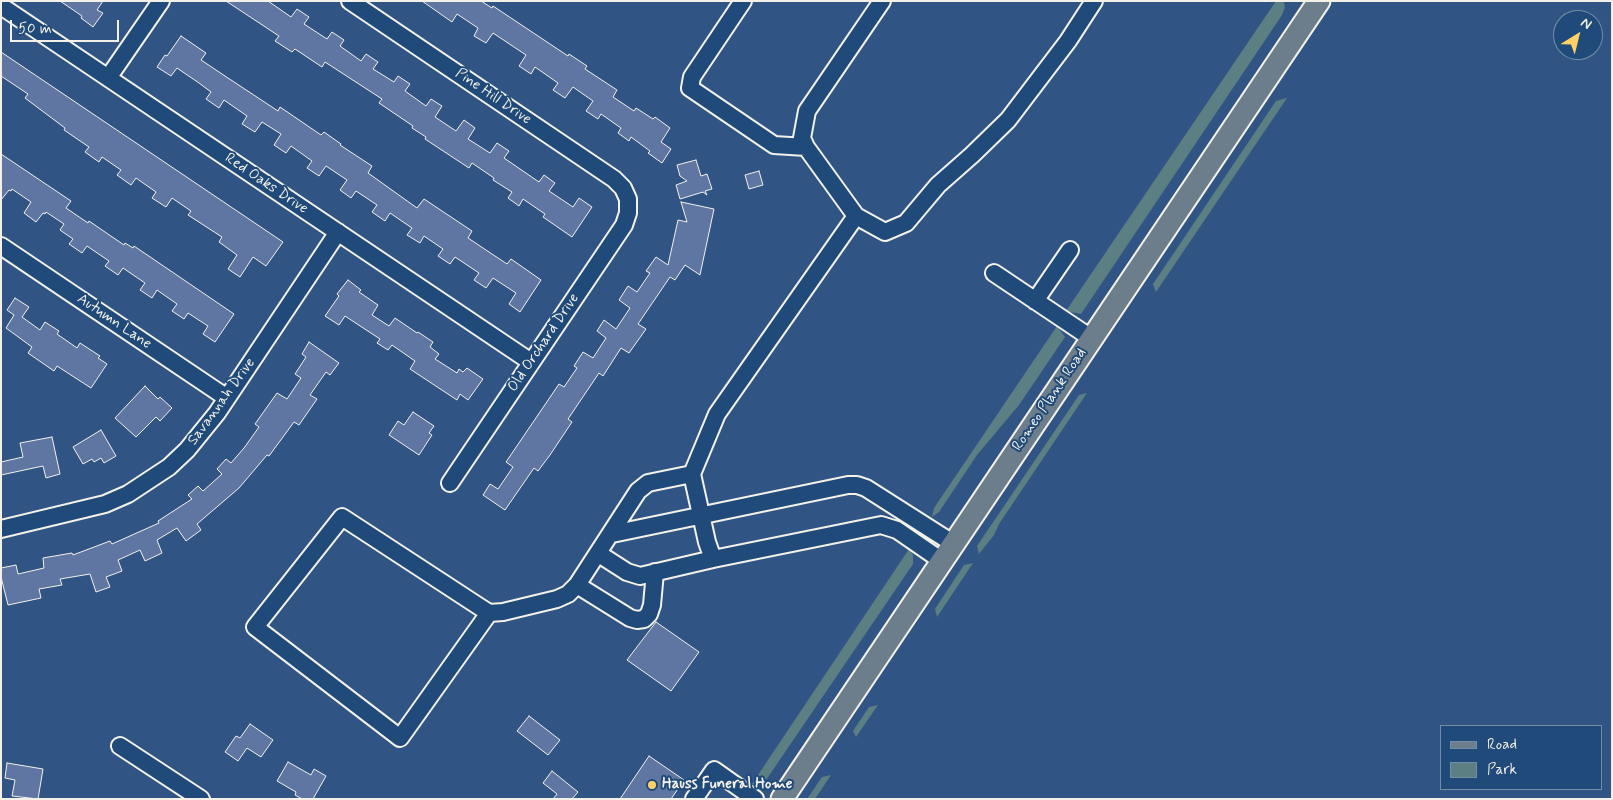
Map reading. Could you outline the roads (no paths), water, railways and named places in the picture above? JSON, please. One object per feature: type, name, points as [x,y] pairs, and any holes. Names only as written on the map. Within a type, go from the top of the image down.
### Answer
[{"type":"main road","name":"Romeo Plank Road","points":[[782,799],[954,544],[1311,4]]},
{"type":"street","points":[[108,78],[160,1]]},
{"type":"street","name":"Pine Hill Drive","points":[[350,1],[614,179],[623,188],[628,199]]},
{"type":"street","points":[[743,1],[692,77],[690,88],[774,145],[806,147]]},
{"type":"street","points":[[882,1],[807,112],[802,138],[806,147],[856,216],[885,232],[906,223],[938,186],[1008,120],[1068,41],[1094,1]]},
{"type":"street","name":"Red Oaks Drive","points":[[1,6],[531,362]]},
{"type":"street","name":"Old Orchard Drive","points":[[450,484],[624,225],[628,213],[628,199]]},
{"type":"street","points":[[713,559],[692,474],[717,414],[856,216]]},
{"type":"street","name":"Savannah Drive","points":[[1,529],[105,504],[128,494],[169,467],[203,433],[338,232]]},
{"type":"street","name":"Autumn Lane","points":[[1,246],[227,398]]},
{"type":"street","points":[[1036,301],[1070,250]]},
{"type":"street","points":[[994,273],[1091,338]]},
{"type":"street","points":[[488,613],[400,738],[255,627],[342,517],[488,613],[503,612],[557,599],[568,594],[577,585],[599,554],[638,491],[648,483],[692,474]]},
{"type":"street","points":[[612,534],[857,485],[866,488],[954,544]]},
{"type":"street","points":[[881,525],[889,503]]},
{"type":"street","points":[[599,554],[627,572],[640,576],[713,559],[881,525],[897,530],[942,561]]},
{"type":"street","points":[[577,585],[630,618],[644,619],[650,614],[655,572]]},
{"type":"street","points":[[120,746],[201,799]]},
{"type":"street","points":[[694,799],[714,770],[755,799]]},
{"type":"place","name":"Hauss Funeral Home","points":[[652,785]]}]
